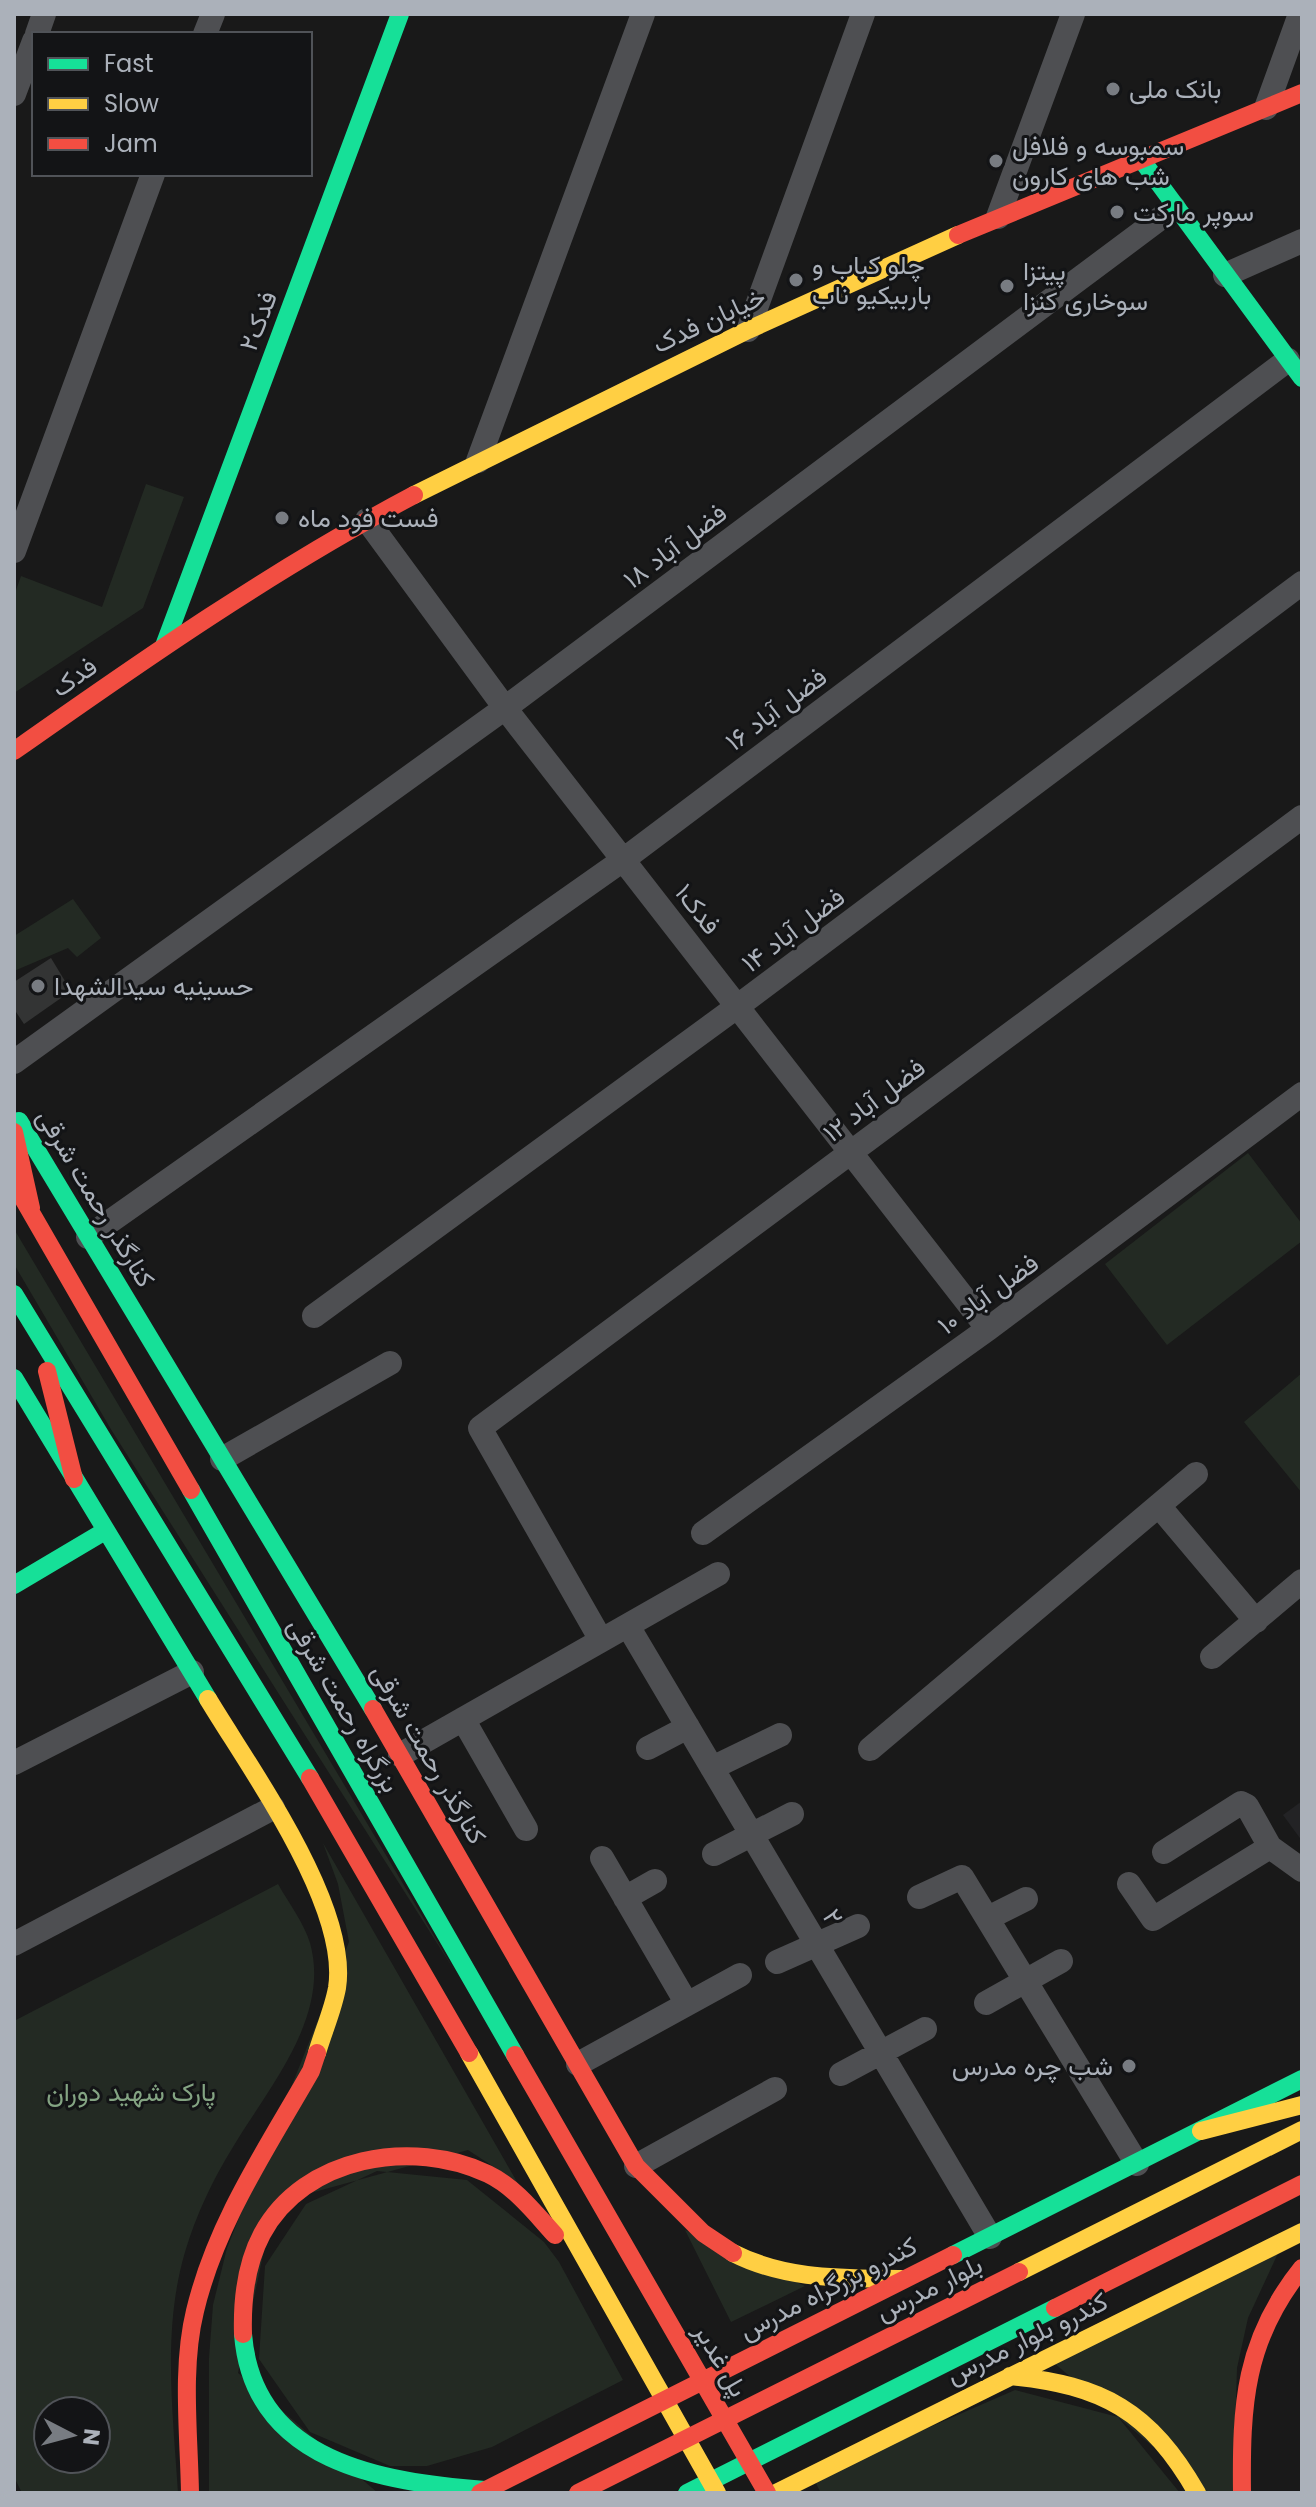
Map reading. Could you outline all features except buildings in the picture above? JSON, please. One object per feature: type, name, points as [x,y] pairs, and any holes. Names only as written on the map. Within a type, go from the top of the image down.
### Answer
[{"type":"main road","name":"فدک۲","points":[[164,646],[400,14]]},
{"type":"main road","name":"خیابان فدک","points":[[164,646],[367,520],[478,461],[748,330],[998,217],[1302,93]]},
{"type":"main road","points":[[1141,159],[1295,369]]},
{"type":"main road","name":"فدک","points":[[14,751],[164,646]]},
{"type":"main road","name":"کنارگذر رحمت شرقی","points":[[14,1113],[400,1755],[636,2166],[703,2233],[722,2248],[756,2265],[813,2278],[901,2279]]},
{"type":"main road","points":[[14,1132],[32,1213]]},
{"type":"main road","name":"بزرگراه رحمت شرقی","points":[[14,1183],[629,2252]]},
{"type":"main road","points":[[14,1294],[362,1863],[481,2069],[593,2277],[717,2493]]},
{"type":"main road","points":[[37,1331],[74,1479]]},
{"type":"main road","points":[[14,1378],[273,1808],[319,1891],[336,1943],[337,1987],[311,2071],[221,2228],[194,2313],[188,2386],[190,2493]]},
{"type":"main road","points":[[14,1585],[105,1531]]},
{"type":"main road","points":[[1201,2131],[1302,2079]]},
{"type":"main road","points":[[1201,2131],[1302,2105]]},
{"type":"main road","name":"بلوار مدرس","points":[[578,2493],[1302,2130]]},
{"type":"main road","name":"کندرو بزرگراه مدرس","points":[[483,2492],[901,2279],[1201,2131]]},
{"type":"main road","points":[[483,2492],[381,2476],[333,2461],[302,2441],[271,2413],[248,2369],[242,2336],[242,2306],[250,2263],[266,2227],[292,2199],[351,2163],[386,2155],[423,2153],[456,2161],[500,2182],[518,2196],[593,2277]]},
{"type":"main road","points":[[687,2493],[1302,2184]]},
{"type":"main road","name":"کندرو بلوار مدرس","points":[[776,2493],[1302,2232]]},
{"type":"main road","name":"پل غدیر","points":[[629,2252],[767,2493]]},
{"type":"main road","points":[[1242,2493],[1243,2399],[1250,2367],[1271,2318],[1302,2268]]},
{"type":"main road","points":[[1010,2376],[1052,2378],[1083,2385],[1127,2408],[1174,2451],[1197,2493]]},
{"type":"street","points":[[478,461],[643,14]]},
{"type":"street","points":[[748,330],[863,14]]},
{"type":"street","points":[[998,217],[1073,14]]},
{"type":"street","points":[[1266,108],[1300,14]]},
{"type":"street","points":[[14,94],[32,46]]},
{"type":"street","points":[[14,551],[152,176]]},
{"type":"street","name":"فضل آباد ۱۸","points":[[14,1062],[505,708],[1174,208]]},
{"type":"street","points":[[1225,275],[1302,241]]},
{"type":"street","name":"فضل آباد ۱۶","points":[[88,1237],[293,1096],[623,860],[1295,369]]},
{"type":"street","name":"فدک۱","points":[[367,520],[505,708],[988,1329]]},
{"type":"street","name":"فضل آباد ۱۴","points":[[314,1316],[738,1006],[1302,583]]},
{"type":"street","name":"فضل آباد ۱۲","points":[[601,1640],[480,1428],[1302,817]]},
{"type":"street","name":"فضل آباد ۱۰","points":[[703,1533],[988,1329],[1302,1094]]},
{"type":"street","points":[[222,1459],[390,1363]]},
{"type":"street","points":[[870,1749],[1196,1474]]},
{"type":"street","points":[[1159,1506],[1256,1621]]},
{"type":"street","points":[[400,1755],[718,1574]]},
{"type":"street","points":[[1212,1657],[1302,1581]]},
{"type":"street","name":"۲","points":[[628,1626],[990,2237]]},
{"type":"street","points":[[14,1763],[192,1672]]},
{"type":"street","points":[[463,1719],[526,1829]]},
{"type":"street","points":[[648,1748],[688,1727]]},
{"type":"street","points":[[712,1768],[780,1735]]},
{"type":"street","points":[[1164,1852],[1241,1803],[1247,1806],[1270,1847],[1302,1870]]},
{"type":"street","points":[[21,1940],[273,1808]]},
{"type":"street","points":[[714,1854],[792,1814]]},
{"type":"street","points":[[1129,1884],[1153,1919],[1270,1847]]},
{"type":"street","points":[[602,1858],[687,2004]]},
{"type":"street","points":[[919,1897],[962,1877],[1137,2164]]},
{"type":"street","points":[[625,1898],[655,1881]]},
{"type":"street","points":[[988,1918],[1026,1899]]},
{"type":"street","points":[[777,1962],[858,1926]]},
{"type":"street","points":[[986,2003],[1061,1961]]},
{"type":"street","points":[[578,2064],[740,1975]]},
{"type":"street","points":[[841,2074],[925,2029]]},
{"type":"street","points":[[636,2166],[775,2089]]},
{"type":"shaded area","points":[[1302,1801],[1302,1841],[1283,1815]]},
{"type":"green space","points":[[146,484],[184,497],[143,608],[14,693],[14,596],[21,576],[102,607]]},
{"type":"green space","points":[[73,899],[101,938],[77,957],[68,948],[14,971],[14,936]]},
{"type":"green space","points":[[1248,1153],[1302,1224],[1302,1241],[1167,1345],[1105,1264]]},
{"type":"green space","points":[[14,1229],[456,1973],[112,1431],[14,1264]]},
{"type":"green space","points":[[1302,1373],[1302,1493],[1244,1422]]},
{"type":"green space","points":[[323,1843],[517,2182],[468,2150],[274,2203],[238,2373],[378,2493],[209,2493],[209,2358],[213,2305],[227,2248],[349,1942],[338,1884]]},
{"type":"green space","name":"پارک شهید دوران","points":[[278,1884],[310,1943],[314,1971],[312,1998],[292,2051],[212,2185],[185,2252],[178,2281],[171,2341],[178,2493],[22,2493],[14,2477],[14,2021]]},
{"type":"green space","points":[[377,2171],[467,2180],[544,2242],[559,2262],[623,2380],[492,2447],[427,2466],[390,2466],[310,2432],[259,2359],[265,2266],[306,2204]]},
{"type":"green space","points":[[685,2230],[805,2286],[731,2322]]},
{"type":"green space","points":[[1279,2251],[1248,2318],[1237,2368],[1233,2493],[1208,2493],[1054,2363]]},
{"type":"green space","points":[[1015,2390],[1118,2417],[1180,2493],[821,2493],[813,2478]]},
{"type":"traffic: fast","points":[[164,646],[400,14]]},
{"type":"traffic: fast","points":[[1141,159],[1302,378]]},
{"type":"traffic: fast","points":[[19,1121],[373,1709]]},
{"type":"traffic: fast","points":[[14,1294],[310,1778]]},
{"type":"traffic: fast","points":[[14,1378],[208,1699]]},
{"type":"traffic: fast","points":[[191,1490],[515,2055]]},
{"type":"traffic: fast","points":[[14,1585],[105,1531]]},
{"type":"traffic: fast","points":[[953,2255],[1302,2079]]},
{"type":"traffic: fast","points":[[687,2493],[1055,2308]]},
{"type":"traffic: fast","points":[[243,2334],[252,2377],[271,2412],[297,2438],[330,2457],[366,2471],[406,2480],[485,2490]]},
{"type":"traffic: slow","points":[[414,495],[748,330],[958,235]]},
{"type":"traffic: slow","points":[[208,1699],[293,1839],[328,1918],[337,1955],[337,1988],[317,2053]]},
{"type":"traffic: slow","points":[[469,2053],[717,2493]]},
{"type":"traffic: slow","points":[[1201,2131],[1302,2105]]},
{"type":"traffic: slow","points":[[1019,2272],[1302,2130]]},
{"type":"traffic: slow","points":[[776,2493],[1302,2232]]},
{"type":"traffic: slow","points":[[733,2253],[794,2273],[901,2279]]},
{"type":"traffic: slow","points":[[1010,2376],[1072,2387],[1098,2395],[1121,2407],[1161,2441],[1197,2493]]},
{"type":"traffic: jam","points":[[958,235],[1302,93]]},
{"type":"traffic: jam","points":[[14,751],[260,585],[414,495]]},
{"type":"traffic: jam","points":[[14,1132],[31,1208]]},
{"type":"traffic: jam","points":[[14,1183],[191,1490]]},
{"type":"traffic: jam","points":[[47,1371],[74,1479]]},
{"type":"traffic: jam","points":[[373,1709],[636,2166],[703,2233],[733,2253]]},
{"type":"traffic: jam","points":[[310,1778],[469,2053]]},
{"type":"traffic: jam","points":[[190,2493],[188,2355],[204,2279],[229,2217],[311,2071],[317,2053]]},
{"type":"traffic: jam","points":[[515,2055],[767,2493]]},
{"type":"traffic: jam","points":[[243,2334],[246,2283],[262,2234],[281,2208],[304,2187],[332,2171],[363,2161],[427,2157],[458,2163],[488,2174],[516,2193],[555,2235]]},
{"type":"traffic: jam","points":[[1055,2308],[1302,2184]]},
{"type":"traffic: jam","points":[[480,2493],[953,2255]]},
{"type":"traffic: jam","points":[[1242,2493],[1243,2431],[1250,2374],[1268,2321],[1302,2268]]},
{"type":"traffic: jam","points":[[578,2493],[1019,2272]]},
{"type":"place","name":"بانک ملی","points":[[1113,89]]},
{"type":"place","name":"سمبوسه و فلافل شب های کارون","points":[[996,161]]},
{"type":"place","name":"سوپر مارکت","points":[[1117,212]]},
{"type":"place","name":"چلو کباب و باربیکیو ناب","points":[[796,280]]},
{"type":"place","name":"پيتزا سوخارى كنزا","points":[[1007,286]]},
{"type":"place","name":"فست فود ماه","points":[[282,518]]},
{"type":"place","name":"حسینیه سیدالشهدا","points":[[38,986]]},
{"type":"place","name":"شب چره مدرس","points":[[1129,2066]]}]
